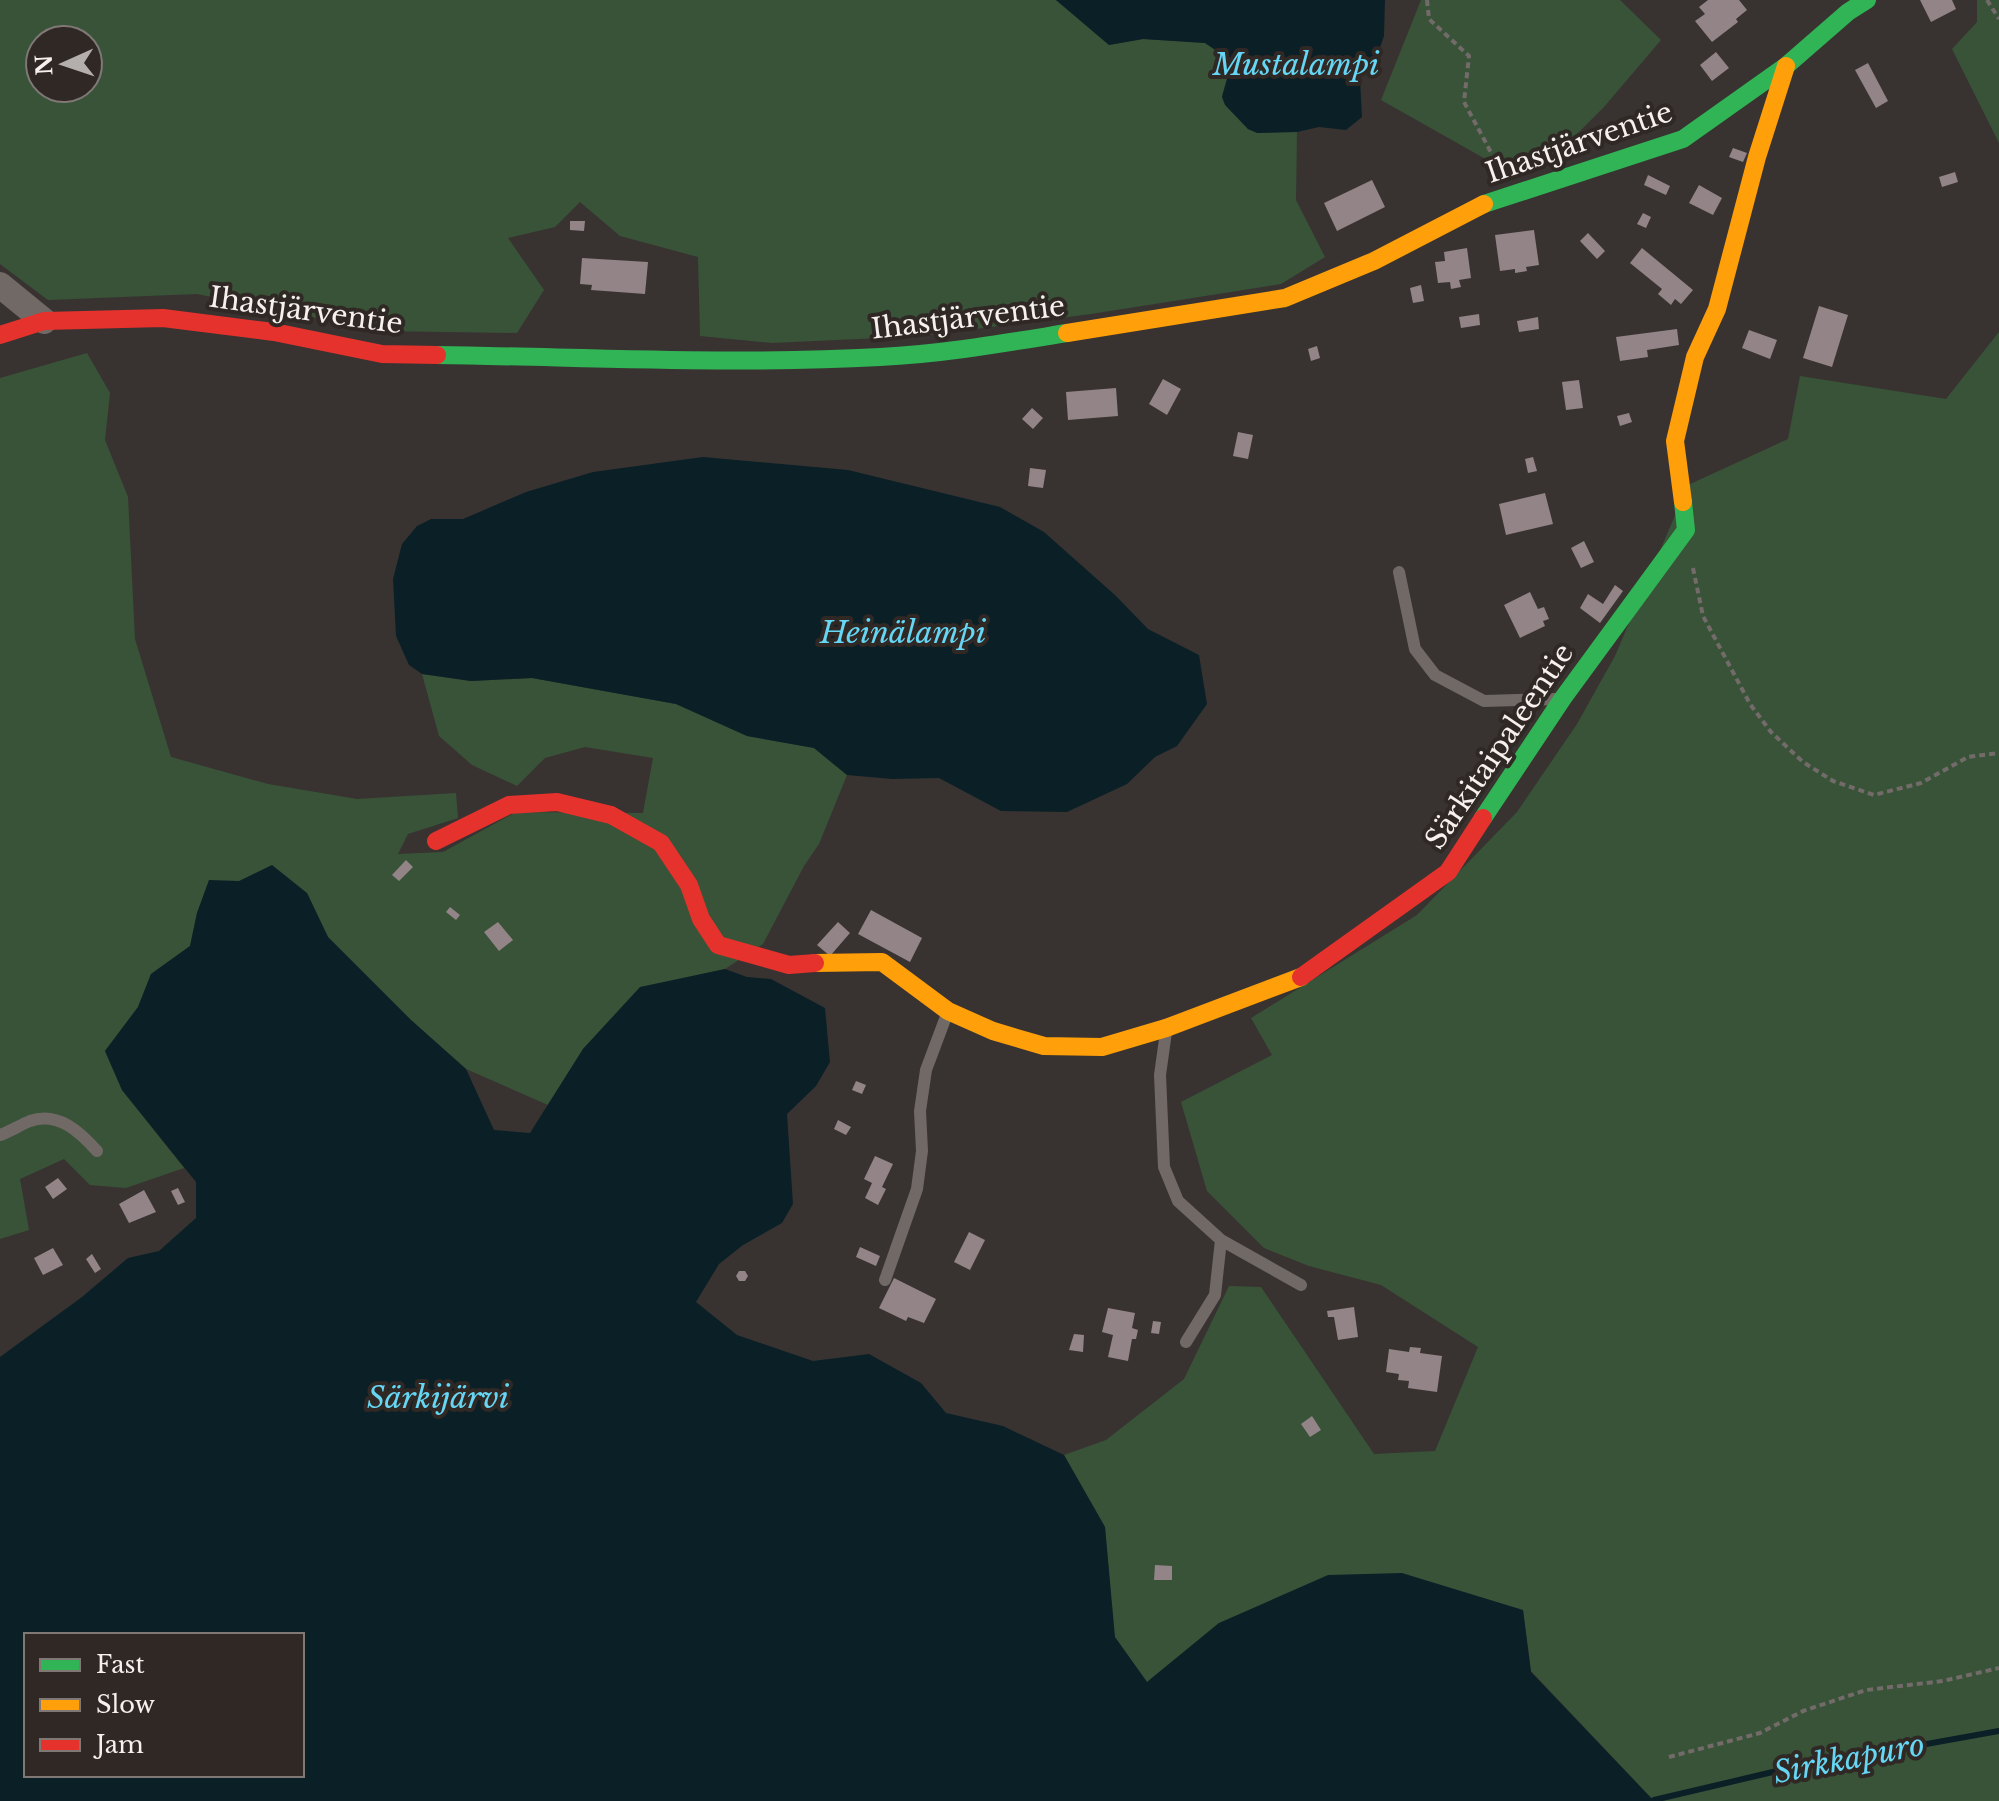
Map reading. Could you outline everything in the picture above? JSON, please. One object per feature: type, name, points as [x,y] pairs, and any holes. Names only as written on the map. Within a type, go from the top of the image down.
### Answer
[{"type":"street","name":"Ihastjärventie","points":[[0,335],[44,321],[163,318],[274,332],[382,354],[778,360],[882,357],[986,346],[1285,298],[1374,261],[1487,203],[1683,139],[1786,66],[1848,12],[1867,0]]},
{"type":"street","points":[[1686,530],[1675,441],[1695,357],[1717,309],[1757,157],[1786,66]]},
{"type":"street","points":[[0,285],[44,321]]},
{"type":"street","name":"Särkitaipaleentie","points":[[436,841],[509,805],[557,802],[611,815],[661,843],[689,885],[701,919],[718,945],[789,965],[882,962],[948,1011],[993,1031],[1044,1046],[1102,1047],[1166,1028],[1301,977],[1448,872],[1563,698],[1686,530]]},
{"type":"lane","points":[[1399,572],[1415,649],[1435,675],[1484,701],[1563,698]]},
{"type":"lane","points":[[885,1280],[917,1189],[922,1151],[920,1111],[926,1070],[948,1011]]},
{"type":"lane","points":[[1166,1028],[1160,1075],[1164,1167],[1178,1201],[1221,1240],[1301,1285]]},
{"type":"lane","points":[[0,1135],[31,1121],[52,1117],[80,1132],[97,1151]]},
{"type":"lane","points":[[1186,1342],[1215,1295],[1221,1240]]},
{"type":"path","points":[[1427,0],[1429,19],[1469,56],[1464,102],[1513,194]]},
{"type":"path","points":[[1987,0],[1999,19]]},
{"type":"path","points":[[1686,530],[1703,616],[1750,704],[1771,732],[1803,762],[1833,781],[1874,795],[1921,783],[1968,757],[1999,753]]},
{"type":"path","points":[[1669,1757],[1760,1733],[1803,1711],[1866,1690],[1943,1681],[1999,1668]]},
{"type":"green space","points":[[0,0],[1056,0],[1109,45],[1143,39],[1205,43],[1232,61],[1222,96],[1226,105],[1248,129],[1256,132],[1297,132],[1296,200],[1325,257],[1281,284],[1091,314],[922,336],[772,343],[700,336],[698,257],[620,236],[580,202],[555,227],[508,238],[544,290],[517,333],[382,331],[197,294],[48,300],[0,264]]},
{"type":"green space","points":[[1421,0],[1620,0],[1661,40],[1604,107],[1553,158],[1489,161],[1381,100]]},
{"type":"green space","points":[[1977,0],[1999,0],[1999,143],[1952,49],[1977,22]]},
{"type":"green space","points":[[1999,332],[1999,1801],[1654,1801],[1531,1671],[1523,1610],[1219,1623],[1147,1682],[1114,1637],[1105,1527],[1064,1455],[1106,1440],[1184,1379],[1229,1286],[1261,1287],[1374,1454],[1435,1451],[1478,1347],[1381,1285],[1309,1266],[1264,1248],[1207,1191],[1181,1102],[1272,1055],[1251,1018],[1417,915],[1517,812],[1577,724],[1615,656],[1688,485],[1788,439],[1800,376],[1946,399]]},
{"type":"green space","points":[[87,353],[110,393],[105,440],[128,497],[135,639],[171,757],[268,784],[357,799],[456,793],[458,818],[408,834],[398,854],[443,852],[516,812],[643,813],[653,758],[585,747],[545,758],[517,786],[472,765],[439,736],[422,674],[471,681],[532,678],[676,704],[747,736],[814,748],[847,775],[819,844],[763,944],[725,969],[640,988],[583,1049],[548,1105],[466,1069],[411,1020],[328,937],[307,893],[239,881],[209,881],[197,913],[190,946],[151,974],[138,1007],[105,1051],[122,1090],[184,1168],[126,1188],[90,1185],[64,1159],[20,1179],[29,1230],[0,1239],[0,378]]},
{"type":"water","name":"Mustalampi","points":[[1056,0],[1385,0],[1384,36],[1377,56],[1366,65],[1360,79],[1362,117],[1346,130],[1319,127],[1297,132],[1257,133],[1248,129],[1225,105],[1222,97],[1232,61],[1205,43],[1143,39],[1109,45]]},
{"type":"water","name":"Heinälampi","points":[[703,457],[848,470],[1000,507],[1044,532],[1148,629],[1199,655],[1207,704],[1177,746],[1155,757],[1127,784],[1067,812],[1001,811],[939,778],[892,779],[847,775],[814,748],[747,736],[676,704],[532,678],[471,681],[422,674],[409,665],[396,636],[393,579],[402,544],[417,526],[431,519],[463,519],[526,492],[593,472]]},
{"type":"water","name":"Särkijärvi","points":[[272,865],[307,893],[328,937],[411,1020],[466,1069],[494,1130],[530,1133],[583,1049],[640,987],[725,969],[747,977],[771,979],[825,1008],[830,1062],[816,1086],[787,1114],[793,1204],[782,1223],[743,1245],[719,1264],[696,1302],[737,1335],[813,1361],[869,1354],[921,1383],[946,1413],[1003,1426],[1064,1455],[1105,1527],[1115,1637],[1147,1682],[1219,1623],[1328,1575],[1402,1573],[1523,1610],[1531,1672],[1654,1801],[0,1801],[0,1357],[82,1297],[128,1258],[159,1251],[196,1218],[196,1182],[122,1090],[105,1051],[138,1007],[151,974],[190,946],[197,913],[209,880],[239,881]]},
{"type":"building","points":[[1708,0],[1739,0],[1747,10],[1736,19],[1738,22],[1712,42],[1695,21],[1705,14],[1699,7]]},
{"type":"building","points":[[1920,0],[1952,0],[1956,9],[1931,22]]},
{"type":"building","points":[[1716,52],[1729,68],[1712,81],[1700,65]]},
{"type":"building","points":[[1868,63],[1888,101],[1876,108],[1855,70]]},
{"type":"building","points":[[1733,148],[1747,153],[1743,162],[1729,157]]},
{"type":"building","points":[[1955,172],[1958,182],[1942,187],[1939,177]]},
{"type":"building","points":[[1648,175],[1670,186],[1666,195],[1644,185]]},
{"type":"building","points":[[1372,180],[1385,207],[1337,231],[1324,203]]},
{"type":"building","points":[[1699,185],[1722,198],[1713,215],[1689,203]]},
{"type":"building","points":[[1643,213],[1651,217],[1646,228],[1637,224]]},
{"type":"building","points":[[570,221],[585,221],[584,231],[570,230]]},
{"type":"building","points":[[1534,230],[1539,265],[1515,273],[1515,269],[1500,271],[1495,235]]},
{"type":"building","points":[[1588,233],[1605,251],[1597,259],[1580,241]]},
{"type":"building","points":[[1467,248],[1471,278],[1459,280],[1461,287],[1451,289],[1450,282],[1438,283],[1435,262],[1445,261],[1444,252]]},
{"type":"building","points":[[1642,248],[1693,290],[1681,304],[1675,299],[1671,305],[1658,294],[1662,289],[1630,263]]},
{"type":"building","points":[[582,258],[648,262],[645,294],[591,290],[592,285],[580,284]]},
{"type":"building","points":[[1421,285],[1424,301],[1413,303],[1410,288]]},
{"type":"building","points":[[1819,306],[1848,315],[1832,367],[1803,358]]},
{"type":"building","points":[[1479,314],[1480,325],[1461,328],[1459,317]]},
{"type":"building","points":[[1538,317],[1539,329],[1519,332],[1517,321]]},
{"type":"building","points":[[1677,329],[1679,345],[1647,350],[1648,357],[1620,361],[1616,337]]},
{"type":"building","points":[[1749,330],[1777,340],[1770,359],[1742,348]]},
{"type":"building","points":[[1317,346],[1320,358],[1311,361],[1308,349]]},
{"type":"building","points":[[1163,379],[1181,389],[1167,415],[1149,404]]},
{"type":"building","points":[[1579,380],[1583,408],[1566,410],[1562,382]]},
{"type":"building","points":[[1116,388],[1118,416],[1068,420],[1066,392]]},
{"type":"building","points":[[1032,408],[1043,418],[1033,429],[1022,419]]},
{"type":"building","points":[[1629,413],[1632,422],[1620,426],[1617,416]]},
{"type":"building","points":[[1238,432],[1253,435],[1248,459],[1233,456]]},
{"type":"building","points":[[1533,457],[1537,471],[1528,473],[1525,459]]},
{"type":"building","points":[[1030,468],[1046,470],[1043,488],[1028,486]]},
{"type":"building","points":[[1545,493],[1553,524],[1506,535],[1499,504]]},
{"type":"building","points":[[1584,541],[1594,562],[1581,568],[1571,548]]},
{"type":"building","points":[[1615,585],[1623,591],[1600,623],[1580,608],[1588,594],[1603,604]]},
{"type":"building","points":[[1530,592],[1538,609],[1544,607],[1549,619],[1543,621],[1545,626],[1520,638],[1504,605]]},
{"type":"building","points":[[406,860],[413,867],[399,881],[392,875]]},
{"type":"building","points":[[450,907],[460,915],[456,920],[446,912]]},
{"type":"building","points":[[871,910],[922,938],[910,962],[858,934]]},
{"type":"building","points":[[498,922],[513,940],[499,951],[484,932]]},
{"type":"building","points":[[838,922],[850,933],[830,956],[817,945]]},
{"type":"building","points":[[856,1081],[866,1085],[862,1094],[852,1090]]},
{"type":"building","points":[[838,1120],[851,1127],[846,1135],[834,1129]]},
{"type":"building","points":[[875,1156],[893,1164],[882,1187],[886,1189],[878,1205],[865,1198],[872,1183],[864,1179]]},
{"type":"building","points":[[58,1178],[67,1189],[53,1199],[45,1187]]},
{"type":"building","points":[[178,1188],[185,1202],[178,1205],[171,1191]]},
{"type":"building","points":[[144,1190],[156,1212],[129,1223],[119,1204]]},
{"type":"building","points":[[969,1232],[985,1240],[970,1270],[954,1262]]},
{"type":"building","points":[[860,1247],[880,1256],[876,1266],[856,1257]]},
{"type":"building","points":[[53,1248],[63,1265],[43,1275],[34,1258]]},
{"type":"building","points":[[92,1254],[101,1269],[95,1273],[86,1259]]},
{"type":"building","points":[[739,1271],[745,1271],[748,1276],[745,1281],[739,1281],[736,1276]]},
{"type":"building","points":[[894,1278],[936,1299],[924,1323],[908,1317],[906,1321],[879,1308]]},
{"type":"building","points":[[1354,1307],[1358,1337],[1338,1340],[1334,1317],[1328,1317],[1327,1311]]},
{"type":"building","points":[[1108,1308],[1135,1313],[1132,1328],[1138,1330],[1136,1339],[1132,1339],[1128,1361],[1108,1357],[1113,1335],[1102,1332]]},
{"type":"building","points":[[1153,1321],[1161,1322],[1159,1334],[1151,1333]]},
{"type":"building","points":[[1074,1334],[1084,1335],[1083,1352],[1069,1350]]},
{"type":"building","points":[[1410,1347],[1421,1348],[1420,1353],[1442,1356],[1437,1392],[1408,1388],[1409,1381],[1398,1380],[1399,1374],[1386,1372],[1389,1349],[1409,1352]]},
{"type":"building","points":[[1312,1416],[1321,1430],[1310,1437],[1301,1424]]},
{"type":"building","points":[[1155,1565],[1172,1566],[1172,1580],[1154,1580]]},
{"type":"waterway","name":"Sirkkapuro","points":[[1654,1800],[1777,1771],[1999,1731]]},
{"type":"traffic: fast","points":[[1484,204],[1683,139],[1786,66],[1848,12],[1867,0]]},
{"type":"traffic: fast","points":[[437,355],[825,359],[974,348],[1067,333]]},
{"type":"traffic: fast","points":[[1483,818],[1563,698],[1686,530],[1683,502]]},
{"type":"traffic: slow","points":[[1683,502],[1675,441],[1695,357],[1717,309],[1757,157],[1786,66]]},
{"type":"traffic: slow","points":[[1067,333],[1285,298],[1374,261],[1484,204]]},
{"type":"traffic: slow","points":[[815,963],[882,962],[948,1011],[993,1031],[1044,1046],[1102,1047],[1166,1028],[1301,977]]},
{"type":"traffic: jam","points":[[0,335],[44,321],[163,318],[274,332],[382,354],[437,355]]},
{"type":"traffic: jam","points":[[436,841],[509,805],[557,802],[611,815],[661,843],[689,885],[701,919],[718,945],[789,965],[815,963]]},
{"type":"traffic: jam","points":[[1301,977],[1448,872],[1483,818]]}]
